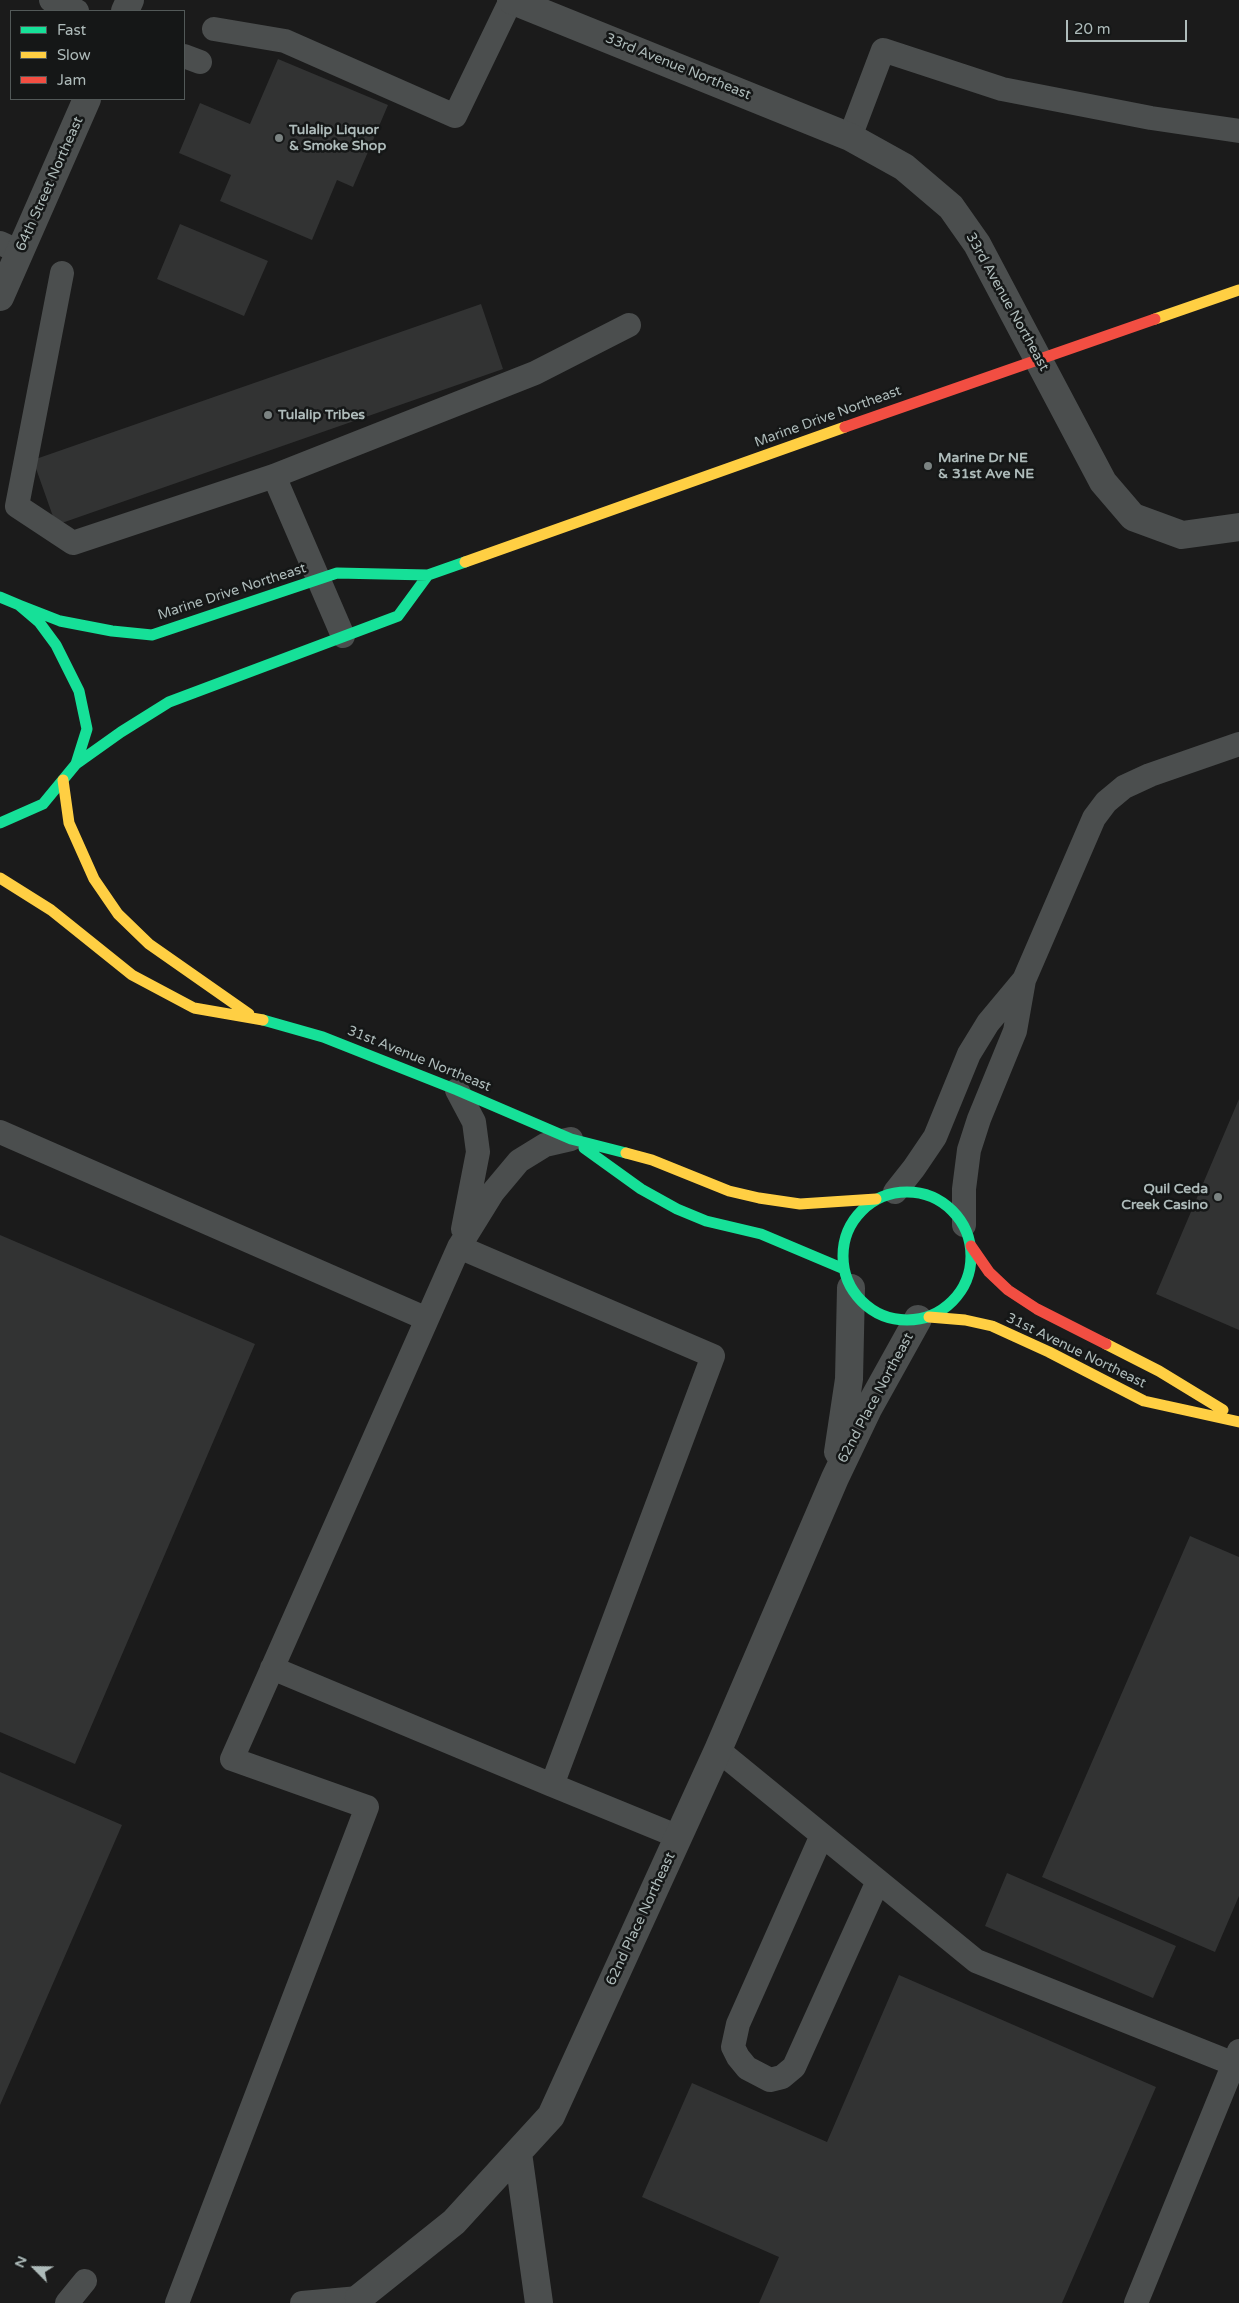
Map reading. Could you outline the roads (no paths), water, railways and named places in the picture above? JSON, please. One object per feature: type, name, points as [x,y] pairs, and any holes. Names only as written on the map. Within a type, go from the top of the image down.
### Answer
[{"type":"street","name":"33rd Avenue Northeast","points":[[511,0],[850,137],[904,167],[951,206],[978,244],[1103,482],[1133,517],[1182,535],[1239,527]]},
{"type":"street","name":"64th Street Northeast","points":[[0,297],[10,248],[86,100]]},
{"type":"street","name":"Marine Drive Northeast","points":[[0,598],[60,621],[112,631],[152,635],[337,573],[428,575],[1038,359],[1239,290]]},
{"type":"street","points":[[0,823],[43,804],[76,764],[121,732],[170,702],[398,616],[428,575]]},
{"type":"street","points":[[19,605],[39,622],[56,645],[79,691],[86,729],[76,764]]},
{"type":"street","name":"31st Avenue Northeast","points":[[63,780],[70,823],[94,880],[118,914],[149,944],[252,1017]]},
{"type":"street","name":"31st Avenue Northeast","points":[[0,878],[51,910],[132,975],[194,1008],[252,1017],[323,1037],[457,1090],[571,1139],[652,1160],[700,1181],[759,1198],[800,1204],[885,1196]]},
{"type":"street","name":"31st Avenue Northeast","points":[[571,1139],[641,1189],[677,1209],[706,1221],[761,1234],[847,1279]]},
{"type":"street","points":[[915,1191],[934,1197],[951,1208],[968,1235],[971,1268],[963,1289],[948,1306],[923,1318],[906,1321],[885,1317],[866,1306],[847,1279],[843,1249],[848,1229],[859,1212],[885,1196],[915,1191]]},
{"type":"street","name":"31st Avenue Northeast","points":[[968,1235],[989,1272],[1008,1290],[1037,1309],[1159,1371],[1239,1421]]},
{"type":"street","name":"62nd Place Northeast","points":[[834,1478],[849,1379],[847,1279]]},
{"type":"street","name":"31st Avenue Northeast","points":[[923,1318],[965,1320],[992,1326],[1049,1352],[1144,1401],[1239,1421]]},
{"type":"street","name":"62nd Place Northeast","points":[[360,2300],[454,2222],[552,2116],[718,1750],[834,1478],[868,1409],[923,1318]]},
{"type":"street","points":[[518,2153],[539,2303]]},
{"type":"lane","points":[[51,0],[75,10]]},
{"type":"lane","points":[[214,29],[285,41],[455,116],[511,0]]},
{"type":"lane","points":[[850,137],[883,50],[1002,89],[1151,118],[1239,131]]},
{"type":"lane","points":[[62,272],[17,506],[73,543],[274,476],[535,373],[629,325]]},
{"type":"lane","points":[[274,476],[343,636]]},
{"type":"lane","points":[[968,1235],[964,1189],[969,1150],[979,1119],[1015,1031],[1024,980],[1094,818],[1106,802],[1124,787],[1150,775],[1239,744]]},
{"type":"lane","points":[[885,1196],[914,1168],[935,1137],[969,1054],[984,1030],[1024,980]]},
{"type":"lane","points":[[457,1090],[474,1122],[478,1152],[470,1200],[459,1247]]},
{"type":"lane","points":[[0,1132],[427,1318]]},
{"type":"lane","points":[[177,2303],[367,1807],[232,1759],[459,1247],[493,1192],[519,1161],[545,1145],[571,1139]]},
{"type":"lane","points":[[459,1247],[713,1356],[552,1785]]},
{"type":"lane","points":[[272,1668],[679,1837]]},
{"type":"lane","points":[[718,1750],[976,1961],[1236,2058],[1136,2303]]},
{"type":"lane","points":[[822,1835],[738,2024],[733,2047],[747,2068],[770,2080],[782,2076],[794,2066],[878,1881]]},
{"type":"lane","points":[[67,2303],[84,2281]]},
{"type":"lane","points":[[302,2303],[360,2300]]},
{"type":"place","name":"Tulalip Liquor & Smoke Shop","points":[[279,138]]},
{"type":"place","name":"Tulalip Tribes","points":[[268,415]]},
{"type":"place","name":"Marine Dr NE & 31st Ave NE","points":[[928,466]]},
{"type":"place","name":"Quil Ceda Creek Casino","points":[[1218,1197]]}]
